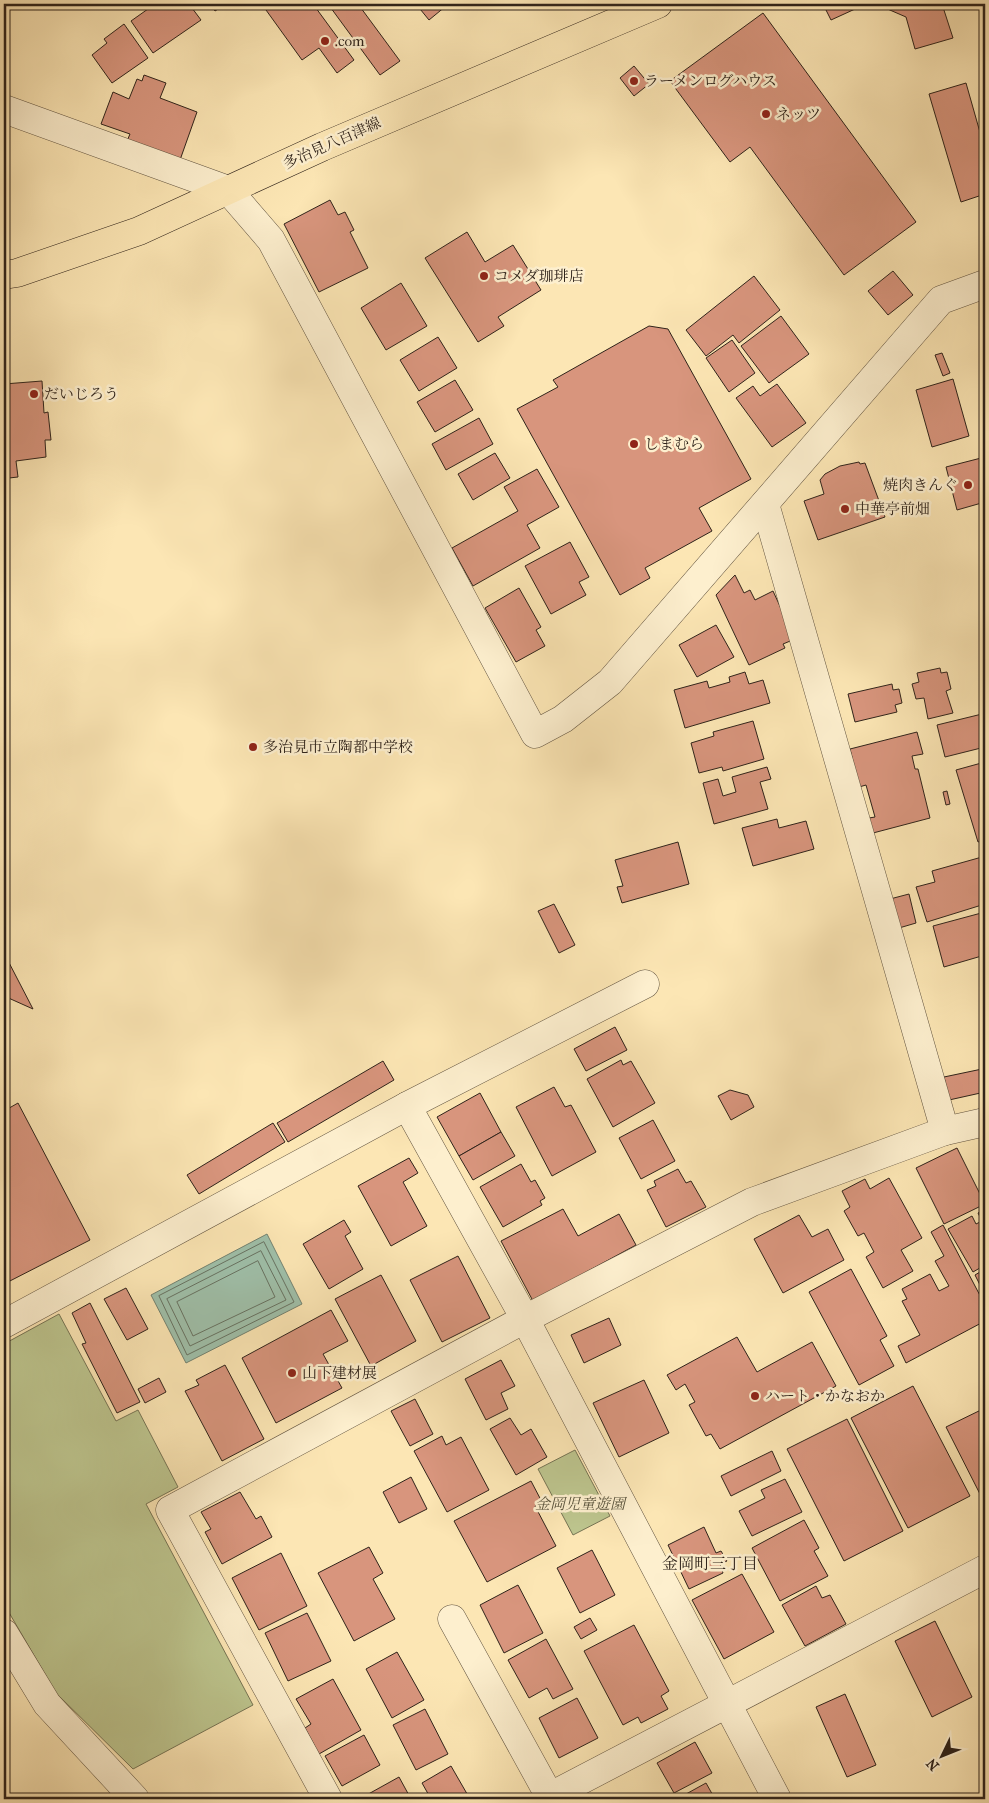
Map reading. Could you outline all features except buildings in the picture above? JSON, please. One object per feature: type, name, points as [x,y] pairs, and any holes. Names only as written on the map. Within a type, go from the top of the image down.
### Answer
[{"type":"main road","name":"多治見八百津線","points":[[4,275],[17,273],[139,231],[322,147],[658,4]]},
{"type":"street","points":[[4,109],[228,190],[270,240],[535,734],[563,720],[610,682],[940,300],[985,284]]},
{"type":"street","points":[[765,504],[945,1131]]},
{"type":"street","points":[[4,1324],[407,1106],[645,984]]},
{"type":"street","points":[[407,1106],[525,1319],[777,1799]]},
{"type":"street","points":[[328,1799],[170,1510],[525,1319],[752,1202],[945,1131],[985,1122]]},
{"type":"street","points":[[452,1618],[547,1798],[985,1570]]},
{"type":"street","points":[[4,1633],[47,1704],[135,1799]]},
{"type":"green space","points":[[59,1314],[116,1421],[138,1410],[178,1487],[146,1504],[253,1705],[133,1769],[56,1693],[4,1604],[4,1344]]},
{"type":"green space","name":"金岡児童遊園","points":[[575,1450],[610,1516],[573,1535],[538,1469]]},
{"type":"water","points":[[267,1234],[302,1304],[186,1363],[151,1295]]},
{"type":"place","name":".com","points":[[325,41]]},
{"type":"place","name":"ラーメンログハウス","points":[[634,81]]},
{"type":"place","name":"ネッツ","points":[[766,114]]},
{"type":"place","name":"コメダ珈琲店","points":[[484,276]]},
{"type":"place","name":"だいじろう","points":[[34,394]]},
{"type":"place","name":"しまむら","points":[[634,444]]},
{"type":"place","name":"焼肉きんぐ","points":[[968,485]]},
{"type":"place","name":"中華亭前畑","points":[[845,509]]},
{"type":"place","name":"多治見市立陶都中学校","points":[[253,747]]},
{"type":"place","name":"山下建材展","points":[[292,1373]]},
{"type":"place","name":"ハート・かなおか","points":[[755,1396]]},
{"type":"district","name":"金岡町三丁目","points":[[710,1563]]}]
